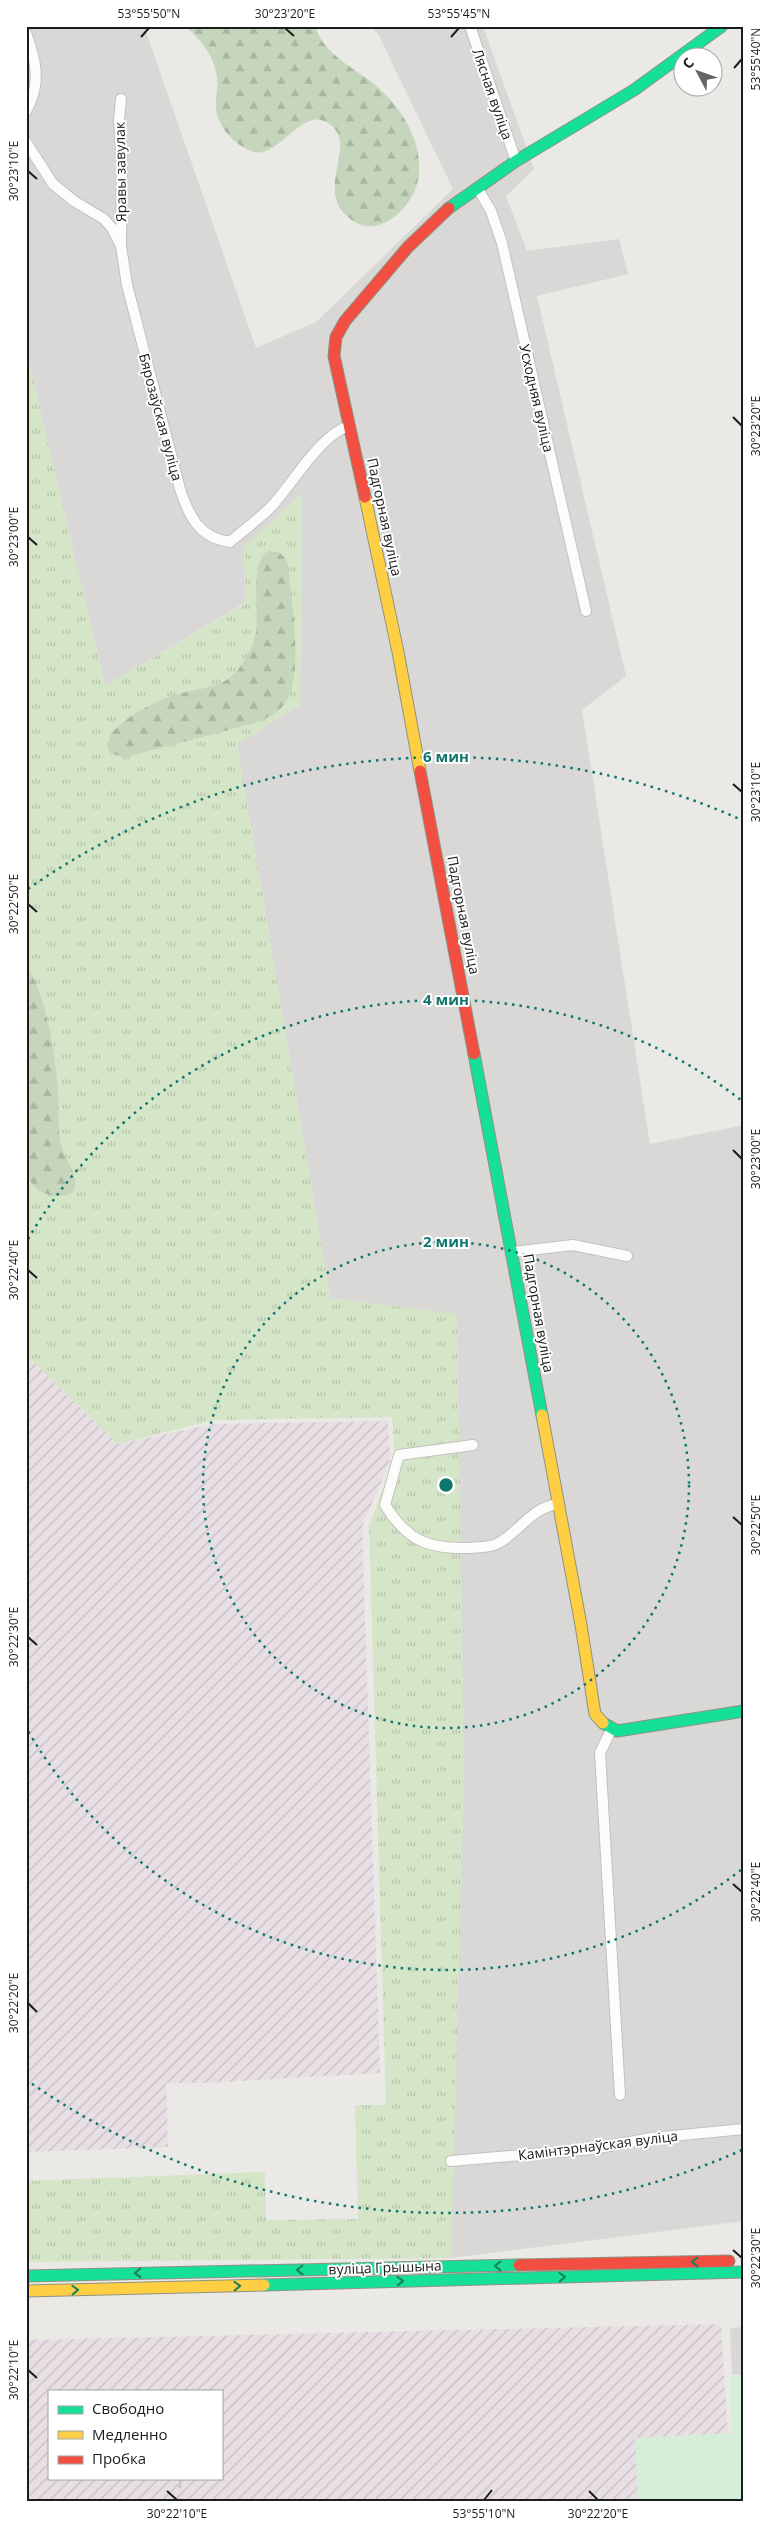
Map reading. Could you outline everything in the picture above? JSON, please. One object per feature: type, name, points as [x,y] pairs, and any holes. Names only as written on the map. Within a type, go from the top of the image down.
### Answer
[{"type":"street","name":"Лясная вуліца","points":[[470,26],[516,162]]},
{"type":"street","name":"Падгорная вуліца","points":[[610,1730],[600,1721],[593,1705],[581,1625],[513,1252],[398,652],[334,356],[334,342],[337,332],[408,247],[431,224],[516,162],[634,90],[722,26]]},
{"type":"street","points":[[26,33],[37,70],[34,92],[26,111]]},
{"type":"street","name":"Яравы завулак","points":[[121,99],[119,120],[122,160],[121,246]]},
{"type":"street","name":"Бярозаўская вуліца","points":[[26,142],[53,184],[68,197],[104,219],[112,228],[121,246],[127,285],[180,489],[191,518],[208,536],[230,542],[269,509],[327,440],[341,428],[349,426]]},
{"type":"street","name":"Усходняя вуліца","points":[[478,189],[491,210],[502,243],[586,611]]},
{"type":"street","points":[[513,1252],[573,1244],[627,1256]]},
{"type":"street","points":[[473,1445],[399,1455],[385,1506],[398,1526],[413,1537],[431,1545],[450,1548],[485,1548],[500,1542],[544,1506],[558,1504]]},
{"type":"street","points":[[620,2095],[600,1753],[610,1730],[744,1711]]},
{"type":"street","name":"Камінтэрнаўская вуліца","points":[[452,2161],[593,2149],[650,2138],[744,2129]]},
{"type":"street","name":"вуліца Грышына","points":[[26,2276],[744,2261]]},
{"type":"street","name":"вуліца Грышына","points":[[26,2291],[744,2272]]},
{"type":"shaded area","points":[[26,26],[144,26],[256,348],[316,322],[453,189],[378,34],[369,26],[483,26],[534,169],[506,196],[527,251],[619,239],[628,274],[537,296],[626,676],[582,710],[650,1144],[744,1125],[744,2221],[451,2258],[457,1315],[330,1298],[237,744],[300,705],[302,494],[244,547],[245,603],[105,686],[30,367],[26,368]]},
{"type":"shaded area","points":[[26,1355],[118,1444],[214,1424],[388,1421],[390,1461],[362,1527],[380,2073],[207,2083],[166,2083],[168,2147],[26,2152]]},
{"type":"shaded area","points":[[721,2324],[729,2453],[640,2501],[26,2501],[26,2340]]},
{"type":"shaded area","points":[[744,2327],[744,2375],[732,2375],[730,2328]]},
{"type":"green space","points":[[185,26],[315,26],[320,38],[327,47],[384,93],[396,106],[406,122],[414,138],[419,172],[416,188],[408,203],[390,220],[373,226],[363,226],[344,213],[337,201],[335,188],[340,148],[339,137],[333,127],[322,120],[312,120],[302,125],[272,148],[261,152],[251,151],[233,140],[220,123],[216,110],[217,80],[213,61],[201,42]]},
{"type":"green space","points":[[30,367],[105,686],[245,604],[244,547],[302,493],[300,705],[237,744],[330,1298],[457,1314],[464,1778],[451,2258],[26,2262],[26,2181],[265,2172],[266,2220],[358,2219],[355,2105],[386,2105],[369,1526],[395,1459],[392,1417],[215,1420],[118,1444],[26,1355],[29,1238],[26,1238],[26,368]]},
{"type":"green space","points":[[268,551],[281,554],[288,565],[295,636],[294,674],[291,689],[283,706],[272,715],[255,723],[126,757],[111,754],[108,748],[110,735],[134,715],[172,696],[218,684],[231,677],[237,671],[248,655],[255,637],[258,567],[262,557]]},
{"type":"green space","points":[[26,966],[33,977],[44,1007],[57,1077],[60,1141],[75,1177],[73,1191],[64,1196],[47,1194],[38,1190],[26,1175]]},
{"type":"green space","points":[[744,2375],[744,2501],[638,2501],[635,2438],[732,2433],[729,2376]]},
{"type":"railway","points":[[180,2480],[180,2501]]},
{"type":"traffic: fast","points":[[449,208],[516,161],[634,90],[722,26]]},
{"type":"traffic: fast","points":[[474,1054],[542,1415]]},
{"type":"traffic: fast","points":[[603,1723],[617,1731],[744,1711]]},
{"type":"traffic: fast","points":[[26,2276],[519,2265]]},
{"type":"traffic: fast","points":[[264,2285],[744,2272]]},
{"type":"traffic: slow","points":[[365,497],[398,652],[420,771]]},
{"type":"traffic: slow","points":[[542,1415],[581,1625],[595,1714],[603,1723]]},
{"type":"traffic: slow","points":[[26,2291],[264,2285]]},
{"type":"traffic: jam","points":[[365,497],[334,356],[336,337],[345,321],[408,247],[449,208]]},
{"type":"traffic: jam","points":[[420,771],[474,1054]]},
{"type":"traffic: jam","points":[[519,2265],[729,2261]]}]
